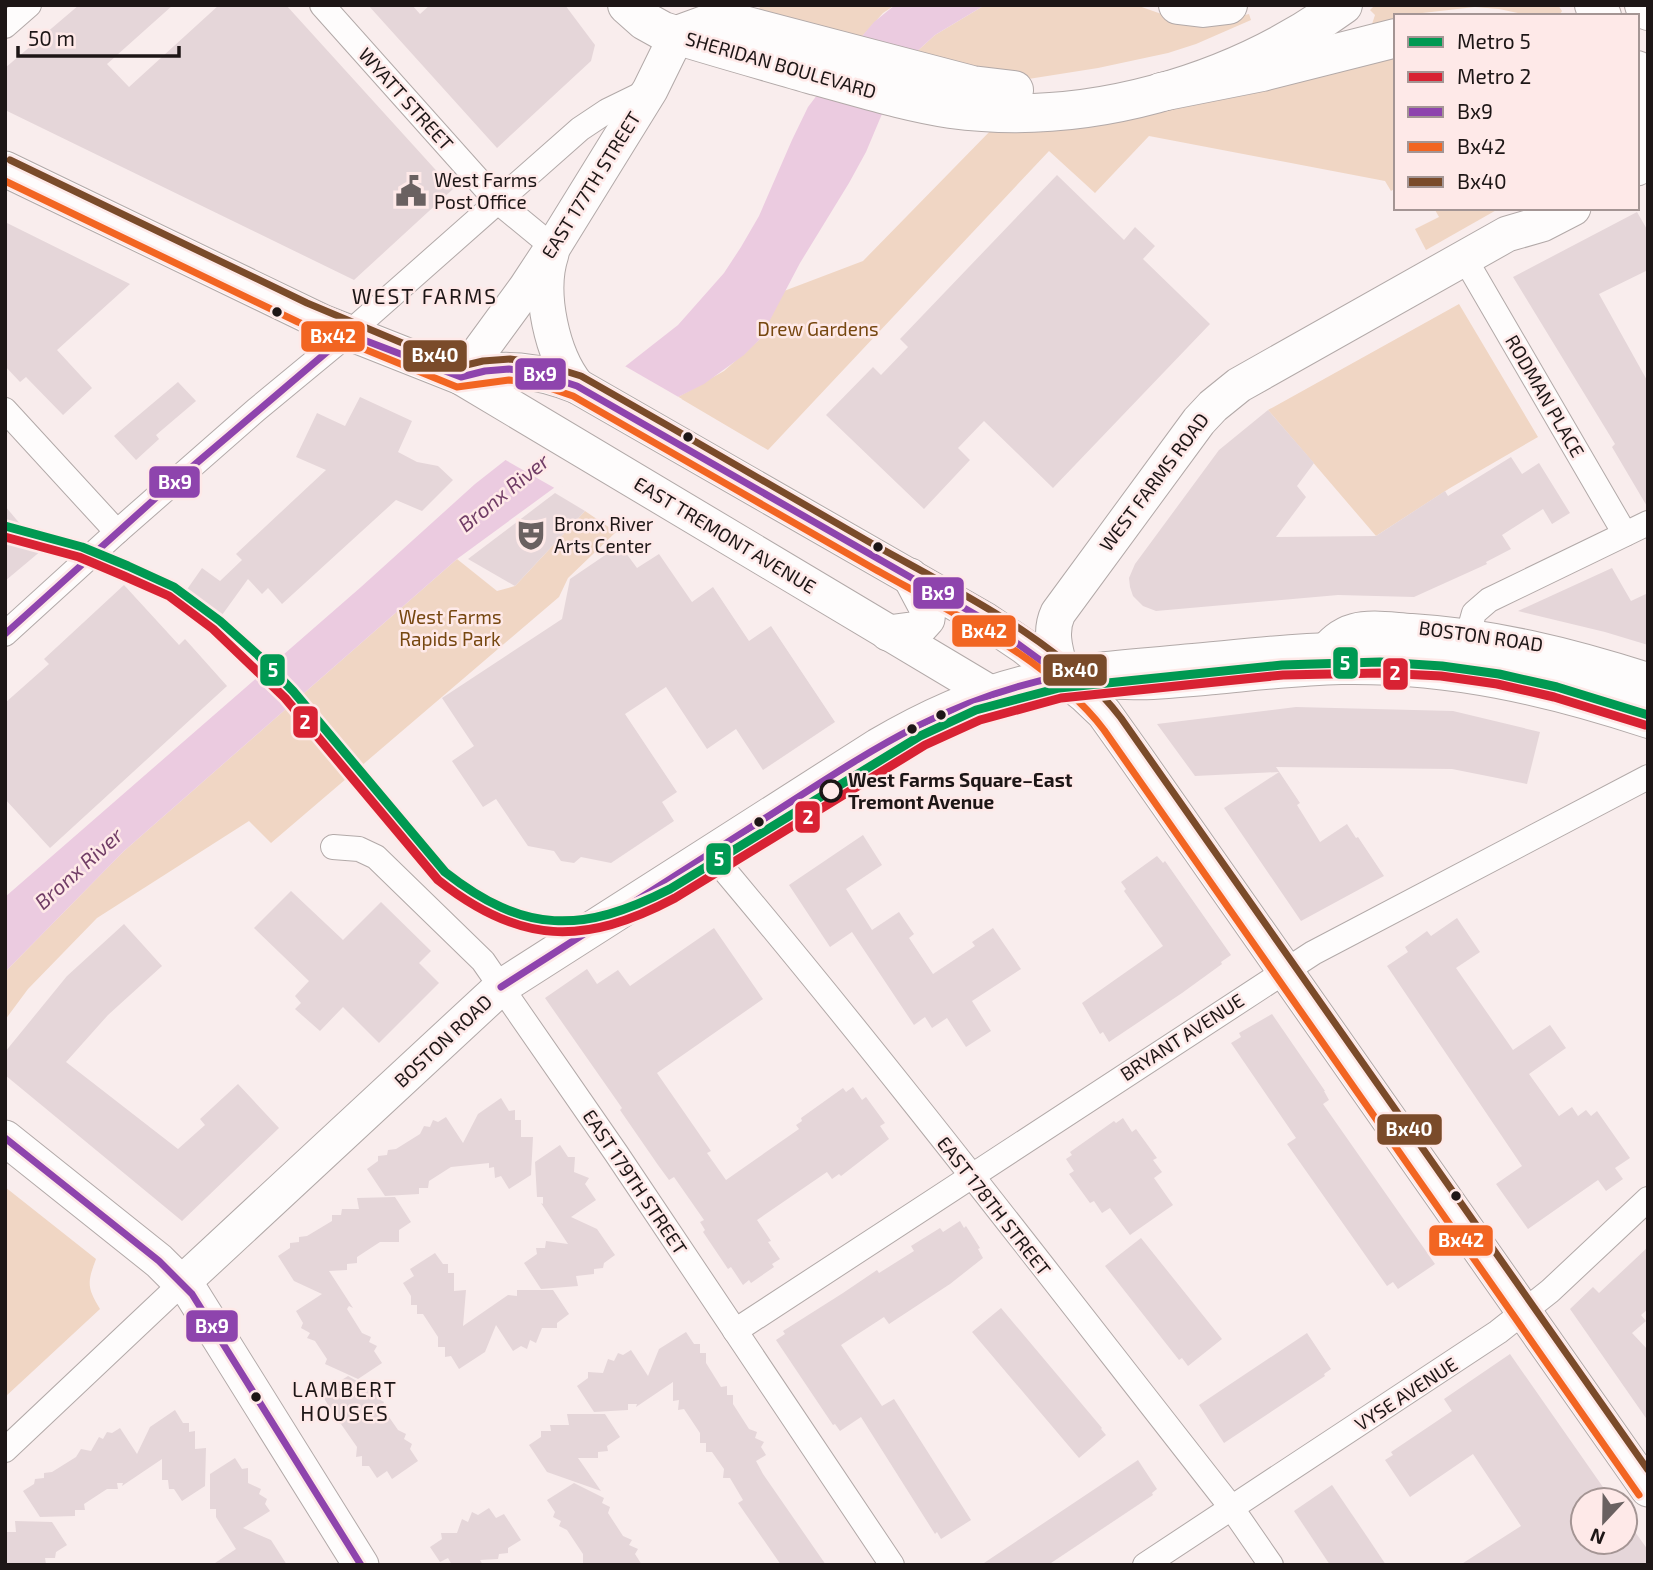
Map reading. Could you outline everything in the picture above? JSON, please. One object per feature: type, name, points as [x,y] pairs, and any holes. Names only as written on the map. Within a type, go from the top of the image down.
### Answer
[{"type":"main road","points":[[627,5],[652,26],[677,35]]},
{"type":"main road","points":[[1178,5],[1203,8],[1228,5]]},
{"type":"main road","name":"SHERIDAN BOULEVARD","points":[[677,35],[799,56],[911,102],[988,101],[1070,110],[1117,103],[1158,81],[1187,61],[1250,35],[1305,5]]},
{"type":"main road","name":"SHERIDAN BOULEVARD","points":[[1158,81],[1255,56],[1293,37],[1343,5]]},
{"type":"main road","points":[[1644,5],[1648,11]]},
{"type":"main road","name":"EAST 177TH STREET","points":[[461,377],[526,289],[553,247],[650,90],[677,35]]},
{"type":"main road","points":[[1158,81],[1262,72],[1394,39]]},
{"type":"main road","name":"EAST TREMONT AVENUE","points":[[5,169],[348,334],[461,377],[990,693]]},
{"type":"main road","name":"WEST FARMS ROAD","points":[[1507,234],[1528,210]]},
{"type":"main road","name":"WEST FARMS ROAD","points":[[1062,676],[1053,635],[1058,613],[1179,447],[1213,406],[1240,385],[1507,234],[1542,224],[1569,210]]},
{"type":"main road","points":[[553,247],[546,285],[550,317],[561,362],[577,386]]},
{"type":"main road","points":[[461,377],[509,369],[537,373],[577,386],[996,627],[1062,676],[1104,713],[1648,1489]]},
{"type":"main road","points":[[888,633],[918,629],[928,619],[928,610],[910,576]]},
{"type":"main road","name":"BOSTON ROAD","points":[[182,1283],[501,987],[895,736],[944,711],[990,693],[1062,676],[1319,651],[1381,651],[1482,660],[1550,673],[1648,703]]},
{"type":"main road","points":[[5,1138],[182,1283],[201,1306],[361,1565]]},
{"type":"street","points":[[5,26],[29,5]]},
{"type":"street","name":"WYATT STREET","points":[[322,5],[497,201],[553,247]]},
{"type":"street","points":[[5,634],[117,532],[256,410],[348,334],[580,128],[650,90]]},
{"type":"street","name":"RODMAN PLACE","points":[[1465,258],[1625,534]]},
{"type":"street","points":[[5,410],[117,532]]},
{"type":"street","points":[[1469,631],[1474,613],[1489,600],[1648,523]]},
{"type":"street","name":"BOSTON ROAD","points":[[1319,651],[1336,633],[1362,624],[1469,631],[1556,648],[1648,676]]},
{"type":"street","name":"BOSTON ROAD","points":[[1062,676],[1096,685],[1140,689],[1341,672],[1421,675],[1478,681],[1525,690],[1648,726]]},
{"type":"street","name":"BRYANT AVENUE","points":[[735,1331],[1313,953],[1648,777]]},
{"type":"street","name":"EAST 179TH STREET","points":[[333,847],[359,849],[376,857],[469,946],[501,987],[892,1565]]},
{"type":"street","name":"EAST 178TH STREET","points":[[710,853],[971,1176],[1231,1507],[1271,1565]]},
{"type":"street","name":"VYSE AVENUE","points":[[1145,1565],[1498,1332],[1524,1312],[1648,1199]]},
{"type":"street","name":"BOSTON ROAD","points":[[5,1450],[182,1283]]},
{"type":"green space","points":[[761,5],[895,5],[883,13],[858,41],[761,18]]},
{"type":"green space","points":[[985,5],[1136,5],[1170,17],[1237,17],[1249,14],[1251,20],[1168,53],[1022,80],[913,55],[935,35]]},
{"type":"green space","points":[[1375,5],[1558,5],[1562,11],[1560,14],[1523,14],[1475,7],[1394,14],[1394,20],[1371,27],[1375,15],[1370,10]]},
{"type":"green space","name":"Drew Gardens","points":[[1394,48],[1394,189],[1391,191],[1385,181],[1149,136],[1095,193],[1049,151],[768,450],[678,397],[724,371],[760,339],[784,291],[863,261],[996,125]]},
{"type":"green space","points":[[1435,210],[1496,210],[1426,250],[1415,229],[1439,217]]},
{"type":"green space","points":[[1459,304],[1538,437],[1450,488],[1376,536],[1268,410]]},
{"type":"green space","name":"West Farms Rapids Park","points":[[585,511],[616,532],[568,578],[559,597],[271,843],[249,821],[97,918],[28,989],[5,1020],[5,972],[124,851],[457,559],[497,591],[515,586]]},
{"type":"green space","points":[[5,1187],[96,1259],[90,1285],[100,1309],[5,1397]]},
{"type":"water","name":"Bronx River","points":[[895,5],[985,5],[935,35],[913,55],[895,83],[866,152],[800,263],[760,339],[744,355],[704,384],[678,397],[457,559],[124,851],[5,972],[5,897],[361,587],[475,484],[678,325],[724,273],[741,247],[759,216],[808,107],[874,22]]},
{"type":"pier","points":[[623,365],[682,399],[558,490],[502,458]]},
{"type":"building","points":[[79,5],[173,5],[107,64],[129,87],[219,5],[286,5],[453,189],[354,280],[5,110],[5,68]]},
{"type":"building","points":[[368,5],[412,5],[420,14],[430,5],[565,5],[595,45],[591,61],[497,148]]},
{"type":"building","points":[[1057,175],[1124,240],[1135,227],[1155,246],[1143,259],[1210,324],[1053,488],[984,421],[958,448],[970,460],[924,509],[826,415],[873,367],[881,375],[908,347],[900,339]]},
{"type":"building","points":[[1637,212],[1648,231],[1648,270],[1599,294],[1648,382],[1648,508],[1612,447],[1615,444],[1513,277]]},
{"type":"building","points":[[5,222],[130,284],[57,350],[92,388],[63,415],[26,377],[20,382],[5,366]]},
{"type":"building","points":[[178,382],[196,401],[156,435],[159,439],[136,460],[114,436]]},
{"type":"building","points":[[360,397],[412,421],[398,452],[417,462],[438,466],[453,480],[422,511],[396,500],[282,604],[268,588],[262,594],[248,579],[217,622],[181,598],[202,568],[220,581],[242,560],[236,554],[326,470],[296,457],[317,413],[345,426]]},
{"type":"building","points":[[1268,410],[1314,463],[1297,486],[1306,497],[1276,537],[1376,536],[1445,491],[1448,496],[1511,457],[1522,474],[1539,463],[1570,513],[1552,524],[1543,509],[1502,535],[1511,549],[1486,562],[1487,564],[1414,597],[1338,595],[1156,611],[1143,606],[1133,596],[1130,587],[1129,578],[1135,564],[1219,450]]},
{"type":"building","name":"Bronx River Arts Center","points":[[555,493],[585,511],[515,586],[468,559]]},
{"type":"building","points":[[5,506],[42,550],[5,581]]},
{"type":"building","points":[[620,545],[637,568],[659,554],[692,602],[713,587],[749,641],[771,626],[835,722],[763,770],[736,729],[707,749],[666,687],[625,714],[677,792],[662,802],[674,821],[611,863],[581,857],[574,863],[561,861],[554,851],[528,846],[496,799],[483,807],[452,761],[474,746],[442,698],[562,619],[570,579]]},
{"type":"building","points":[[1612,568],[1631,601],[1648,593],[1648,645],[1518,611]]},
{"type":"building","points":[[124,585],[179,645],[185,639],[227,686],[50,848],[5,799],[5,703],[49,664],[44,659]]},
{"type":"building","points":[[1296,707],[1453,711],[1540,732],[1527,784],[1452,769],[1276,767],[1300,803],[1297,805],[1320,842],[1347,824],[1384,876],[1301,921],[1224,808],[1279,772],[1195,776],[1157,724]]},
{"type":"building","points":[[863,835],[882,865],[846,889],[872,930],[899,912],[914,934],[909,938],[933,974],[975,946],[972,942],[993,928],[1021,969],[972,1001],[991,1031],[966,1047],[947,1018],[932,1028],[925,1017],[914,1025],[852,932],[830,947],[789,885]]},
{"type":"building","points":[[1157,856],[1163,863],[1165,861],[1231,955],[1182,993],[1109,1042],[1103,1032],[1100,1034],[1082,1003],[1163,946],[1124,891],[1126,889],[1121,882]]},
{"type":"building","points":[[291,891],[343,940],[381,902],[431,951],[419,963],[439,983],[379,1043],[343,1007],[320,1031],[295,1009],[301,1003],[295,996],[309,981],[254,928]]},
{"type":"building","points":[[1457,918],[1480,952],[1456,968],[1513,1050],[1550,1025],[1566,1048],[1529,1074],[1559,1116],[1572,1107],[1578,1116],[1586,1110],[1591,1116],[1597,1111],[1630,1158],[1615,1168],[1623,1179],[1606,1191],[1598,1180],[1528,1229],[1496,1184],[1522,1166],[1387,966],[1408,952],[1405,947],[1427,931],[1431,936]]},
{"type":"building","points":[[124,924],[162,966],[108,1015],[66,1062],[178,1149],[205,1125],[200,1119],[238,1084],[279,1128],[182,1221],[5,1075],[5,1052],[67,976]]},
{"type":"building","points":[[714,928],[763,999],[657,1073],[711,1151],[707,1153],[726,1180],[799,1129],[796,1125],[802,1121],[801,1118],[843,1088],[846,1092],[853,1087],[862,1100],[866,1097],[885,1123],[880,1126],[889,1139],[841,1176],[839,1174],[832,1179],[827,1172],[757,1220],[780,1259],[772,1264],[774,1267],[751,1283],[749,1280],[743,1285],[731,1267],[728,1269],[703,1232],[705,1230],[700,1222],[704,1220],[674,1177],[669,1180],[658,1165],[620,1110],[622,1108],[545,998],[587,969],[597,984],[618,970],[630,986]]},
{"type":"building","points":[[1272,1014],[1325,1091],[1329,1100],[1323,1104],[1435,1264],[1398,1289],[1393,1282],[1387,1286],[1287,1144],[1296,1138],[1231,1043],[1241,1037],[1239,1033]]},
{"type":"building","points":[[501,1098],[509,1111],[515,1110],[515,1120],[521,1120],[521,1137],[533,1137],[531,1175],[509,1189],[501,1176],[495,1178],[494,1167],[489,1168],[489,1163],[451,1167],[429,1181],[428,1188],[419,1188],[419,1194],[385,1196],[367,1169],[378,1161],[378,1156],[387,1155],[388,1150],[396,1149],[420,1134],[424,1126],[430,1127],[433,1120],[438,1122],[446,1117],[463,1143],[478,1114]]},
{"type":"building","points":[[1123,1118],[1132,1132],[1136,1129],[1157,1158],[1153,1160],[1162,1172],[1154,1178],[1173,1205],[1130,1235],[1110,1208],[1102,1213],[1094,1201],[1090,1203],[1069,1174],[1074,1171],[1066,1159],[1072,1155],[1070,1152],[1114,1121],[1116,1123]]},
{"type":"building","points":[[560,1145],[568,1157],[575,1157],[574,1172],[589,1178],[585,1184],[596,1200],[571,1217],[597,1229],[615,1255],[604,1263],[603,1268],[594,1269],[594,1274],[576,1276],[578,1286],[541,1289],[524,1263],[537,1254],[536,1248],[545,1248],[546,1241],[568,1244],[541,1203],[543,1204],[543,1197],[537,1197],[535,1162]]},
{"type":"building","points":[[395,1197],[411,1222],[399,1230],[399,1242],[380,1242],[357,1257],[357,1263],[347,1264],[347,1270],[329,1271],[353,1308],[349,1306],[347,1309],[362,1333],[371,1337],[369,1342],[377,1346],[374,1351],[382,1363],[358,1379],[325,1364],[327,1359],[315,1341],[307,1338],[310,1333],[301,1328],[303,1323],[296,1311],[322,1294],[294,1281],[278,1256],[290,1248],[290,1243],[299,1242],[299,1237],[307,1236],[332,1221],[332,1215],[341,1215],[342,1209],[359,1209],[357,1198]]},
{"type":"building","points":[[960,1221],[980,1248],[978,1249],[983,1258],[950,1284],[889,1324],[884,1317],[841,1345],[882,1406],[894,1399],[971,1520],[941,1539],[937,1532],[935,1534],[861,1417],[840,1431],[833,1425],[776,1340],[785,1334],[783,1331],[877,1270],[879,1273],[914,1251],[911,1246],[940,1228],[943,1232]]},
{"type":"building","points":[[1141,1238],[1222,1339],[1188,1366],[1182,1358],[1179,1360],[1105,1266]]},
{"type":"building","points":[[1648,1247],[1648,1309],[1641,1315],[1646,1321],[1632,1333],[1648,1350],[1648,1421],[1570,1309],[1593,1287],[1599,1293]]},
{"type":"building","points":[[435,1253],[443,1264],[448,1264],[448,1273],[454,1273],[454,1291],[466,1290],[463,1326],[508,1295],[517,1296],[517,1290],[553,1290],[569,1314],[557,1323],[557,1328],[542,1328],[536,1343],[530,1340],[527,1349],[521,1346],[513,1351],[496,1325],[485,1352],[459,1369],[451,1356],[445,1357],[445,1347],[438,1347],[438,1337],[423,1314],[417,1314],[417,1305],[411,1305],[411,1296],[403,1283],[414,1276],[410,1269]]},
{"type":"building","points":[[1001,1308],[1106,1435],[1079,1458],[972,1332]]},
{"type":"building","points":[[686,1332],[694,1344],[700,1344],[700,1353],[706,1353],[706,1363],[721,1387],[727,1386],[727,1395],[733,1395],[733,1404],[749,1429],[757,1432],[755,1438],[764,1442],[761,1447],[766,1455],[756,1461],[826,1565],[781,1565],[738,1503],[743,1500],[730,1478],[723,1478],[724,1469],[712,1452],[706,1452],[706,1443],[700,1443],[700,1433],[684,1409],[678,1410],[679,1400],[673,1401],[673,1382],[636,1407],[637,1404],[628,1404],[628,1410],[594,1412],[577,1386],[588,1378],[588,1372],[603,1373],[608,1359],[614,1361],[618,1353],[623,1355],[631,1350],[648,1376],[659,1349]]},
{"type":"building","points":[[1307,1333],[1331,1369],[1325,1376],[1224,1443],[1199,1405]]},
{"type":"building","points":[[1510,1354],[1602,1486],[1569,1486],[1569,1556],[1639,1556],[1639,1537],[1648,1550],[1648,1565],[1460,1565],[1521,1526],[1473,1454],[1410,1497],[1385,1460],[1393,1455],[1391,1452],[1452,1411],[1444,1399]]},
{"type":"building","points":[[348,1376],[378,1393],[377,1398],[384,1402],[382,1407],[398,1430],[406,1434],[404,1439],[412,1444],[410,1449],[418,1461],[392,1479],[387,1471],[377,1478],[369,1466],[362,1466],[362,1456],[356,1457],[357,1447],[341,1424],[332,1420],[335,1414],[326,1411],[328,1405],[321,1393]]},
{"type":"building","points":[[175,1410],[183,1423],[189,1423],[189,1432],[195,1431],[195,1449],[206,1448],[205,1486],[182,1501],[174,1489],[169,1489],[168,1480],[162,1480],[162,1459],[122,1486],[123,1483],[117,1483],[118,1489],[107,1489],[84,1504],[85,1510],[75,1510],[75,1516],[40,1517],[23,1491],[34,1484],[35,1479],[44,1478],[44,1473],[52,1472],[76,1457],[81,1449],[91,1451],[99,1437],[103,1439],[107,1432],[112,1433],[120,1428],[137,1454],[150,1427]]},
{"type":"building","points":[[567,1414],[605,1414],[620,1437],[607,1446],[608,1451],[598,1452],[598,1458],[578,1458],[601,1491],[547,1472],[529,1445],[541,1437],[541,1431],[551,1431],[550,1425],[569,1425]]},
{"type":"building","points":[[235,1458],[242,1469],[248,1468],[248,1483],[261,1489],[259,1494],[267,1499],[265,1504],[270,1511],[243,1528],[271,1540],[287,1565],[212,1565],[236,1549],[216,1517],[216,1509],[210,1509],[210,1474]]},
{"type":"building","points":[[1138,1460],[1157,1489],[1153,1495],[1048,1565],[981,1565]]},
{"type":"building","points":[[574,1483],[604,1498],[602,1503],[610,1507],[608,1513],[623,1536],[632,1540],[629,1545],[638,1549],[635,1554],[642,1565],[583,1563],[583,1554],[567,1530],[559,1526],[561,1521],[553,1517],[555,1512],[547,1500]]},
{"type":"building","points":[[1332,1485],[1386,1565],[1330,1565],[1294,1511]]},
{"type":"building","points":[[489,1508],[496,1518],[504,1514],[521,1540],[508,1548],[508,1553],[499,1554],[498,1559],[480,1560],[483,1565],[452,1565],[448,1558],[440,1562],[430,1547],[442,1539],[441,1533],[457,1533],[462,1519],[468,1522],[472,1512],[478,1515]]},
{"type":"building","points":[[15,1521],[52,1522],[67,1545],[56,1552],[55,1558],[45,1558],[46,1564],[5,1565],[5,1532],[16,1532]]},
{"type":"metro line","name":"5","points":[[5,526],[82,547],[174,587],[220,621],[293,691],[445,872],[501,907],[554,921],[581,920],[638,904],[670,889],[920,736],[976,710],[1059,688],[1282,665],[1380,662],[1442,666],[1499,674],[1557,687],[1648,715]]},
{"type":"metro line","name":"2","points":[[5,537],[79,557],[169,596],[213,629],[285,698],[438,880],[497,917],[525,927],[553,931],[582,931],[611,925],[642,914],[675,898],[925,745],[980,720],[1061,698],[1283,675],[1380,673],[1441,676],[1497,684],[1554,697],[1645,725]]},
{"type":"transit line","name":"Bx40","points":[[10,160],[307,303],[462,366],[510,359],[539,363],[581,376],[1005,619],[1069,665],[1121,718],[1648,1470]]},
{"type":"transit line","name":"Bx42","points":[[5,181],[298,322],[457,387],[509,380],[535,383],[573,396],[964,619],[996,638],[1056,681],[1104,730],[1633,1486]]},
{"type":"transit line","name":"Bx9","points":[[348,334],[461,377],[509,369],[537,373],[577,386],[985,620],[1062,676]]},
{"type":"transit line","name":"Bx9","points":[[5,634],[159,495],[348,334]]},
{"type":"transit line","name":"Bx9","points":[[501,987],[900,735],[976,700],[1062,676]]},
{"type":"transit line","name":"Bx9","points":[[5,1138],[159,1261],[192,1294],[361,1565]]},
{"type":"place","name":"West Farms Post Office","points":[[411,191]]},
{"type":"place","name":"Bronx River Arts Center","points":[[531,535]]},
{"type":"place","name":"West Farms Square–East Tremont Avenue","points":[[831,791]]},
{"type":"district","name":"WEST FARMS","points":[[425,297]]},
{"type":"district","name":"LAMBERT HOUSES","points":[[345,1402]]}]
